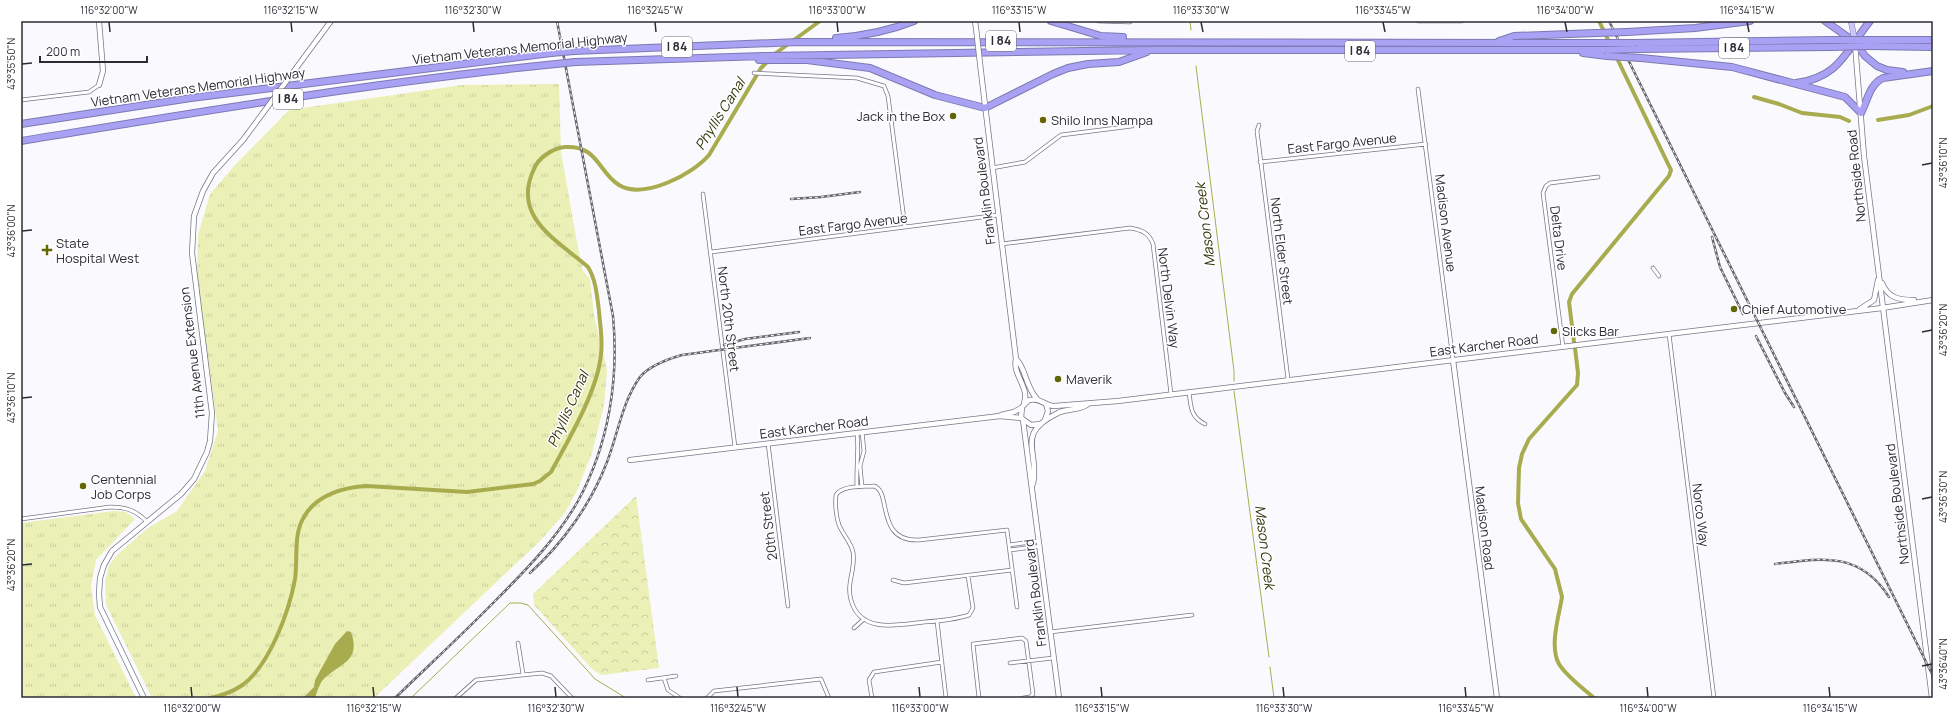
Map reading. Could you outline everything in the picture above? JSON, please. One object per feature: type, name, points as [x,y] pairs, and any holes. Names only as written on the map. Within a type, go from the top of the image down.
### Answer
[{"type":"highway","points":[[798,42],[873,33],[898,28],[914,21]]},
{"type":"highway","points":[[1052,21],[1101,36],[1204,41]]},
{"type":"highway","points":[[1492,43],[1514,36],[1695,28],[1750,21]]},
{"type":"highway","points":[[1825,21],[1854,42],[1865,56],[1877,66],[1887,70],[1916,73]]},
{"type":"highway","points":[[1795,83],[1809,81],[1823,76],[1835,67],[1870,21]]},
{"type":"highway","name":"I 84","points":[[706,57],[766,56],[781,58],[1152,50],[1604,50],[1933,40]]},
{"type":"highway","name":"Vietnam Veterans Memorial Highway","points":[[21,124],[191,98],[574,51],[779,44],[798,42],[1204,41],[1634,43],[1680,41],[1831,43]]},
{"type":"highway","name":"I 84","points":[[1867,43],[1933,47]]},
{"type":"highway","points":[[706,57],[760,60],[781,58],[830,62],[870,68],[935,95],[985,108],[1068,68],[1088,64],[1119,62],[1152,50]]},
{"type":"highway","points":[[1567,50],[1607,56],[1732,67],[1845,97],[1861,113],[1870,89],[1877,81],[1883,78],[1933,71]]},
{"type":"highway","name":"Vietnam Veterans Memorial Highway","points":[[21,141],[191,113],[438,76],[575,62],[706,57]]},
{"type":"main road","points":[[99,21],[103,71],[99,85]]},
{"type":"main road","name":"11th Avenue Extension","points":[[144,698],[103,615],[99,594],[100,578],[104,565],[112,551],[188,488],[202,463],[210,441],[212,413],[192,253],[194,216],[203,191],[213,173],[243,140],[331,21]]},
{"type":"main road","name":"Franklin Boulevard","points":[[975,21],[1016,359],[1015,364],[1026,396],[1024,403]]},
{"type":"main road","points":[[1852,21],[1854,42]]},
{"type":"main road","name":"Northside Road","points":[[1854,42],[1882,308]]},
{"type":"main road","points":[[1879,277],[1885,290],[1891,297],[1904,300],[1933,300]]},
{"type":"main road","points":[[1858,310],[1874,300],[1879,277]]},
{"type":"main road","name":"East Karcher Road","points":[[1088,404],[1882,308],[1933,300]]},
{"type":"main road","name":"Northside Boulevard","points":[[1882,308],[1932,698]]},
{"type":"main road","name":"Franklin Boulevard","points":[[1016,359],[1020,363],[1029,388],[1038,400]]},
{"type":"main road","name":"Madison Road","points":[[1453,360],[1497,698]]},
{"type":"main road","points":[[1000,416],[1014,412],[1021,408],[1024,403],[1029,400],[1038,400],[1054,406],[1083,403],[1088,404]]},
{"type":"main road","points":[[1042,422],[1048,411],[1046,404]]},
{"type":"main road","points":[[1000,416],[1022,419],[1032,425],[1042,422],[1061,411],[1084,407],[1088,404]]},
{"type":"main road","points":[[1021,408],[1022,419]]},
{"type":"main road","name":"East Karcher Road","points":[[630,460],[1000,416]]},
{"type":"main road","name":"Franklin Boulevard","points":[[1022,419],[1040,543],[1059,698]]},
{"type":"main road","name":"Franklin Boulevard","points":[[1032,486],[1034,478],[1032,440],[1036,429],[1042,422]]},
{"type":"street","points":[[1098,21],[1130,22]]},
{"type":"street","points":[[1418,21],[1462,21]]},
{"type":"street","points":[[754,74],[764,73],[857,78],[880,84],[888,92],[905,227]]},
{"type":"street","points":[[21,100],[89,92],[99,85]]},
{"type":"street","name":"Madison Avenue","points":[[1418,89],[1453,360]]},
{"type":"street","name":"North Elder Street","points":[[1259,125],[1257,132],[1260,162],[1288,379]]},
{"type":"street","points":[[992,168],[1025,162],[1052,140],[1064,134],[1132,126]]},
{"type":"street","name":"East Fargo Avenue","points":[[1260,162],[1426,144]]},
{"type":"street","name":"Delta Drive","points":[[1563,347],[1543,193],[1546,186],[1550,183],[1598,177]]},
{"type":"street","name":"North 20th Street","points":[[703,194],[735,447]]},
{"type":"street","name":"East Fargo Avenue","points":[[711,252],[998,215]]},
{"type":"street","name":"North Delvin Way","points":[[1002,244],[1130,228],[1146,232],[1153,244],[1171,394]]},
{"type":"street","points":[[1653,268],[1659,276]]},
{"type":"street","name":"Norco Way","points":[[1668,334],[1714,698]]},
{"type":"street","points":[[1189,392],[1191,412],[1198,421],[1205,424]]},
{"type":"street","points":[[860,433],[864,451],[860,466],[862,487]]},
{"type":"street","points":[[857,487],[856,466],[859,452],[860,433]]},
{"type":"street","name":"20th Street","points":[[768,443],[788,606]]},
{"type":"street","points":[[968,576],[973,608],[971,614],[960,618],[884,627],[864,619],[858,615],[851,602],[849,587],[853,564],[853,553],[839,526],[835,500],[838,491],[857,487],[874,486],[880,489],[887,520],[897,534],[906,540],[919,540],[1008,530],[1017,607]]},
{"type":"street","points":[[21,519],[110,507],[123,507],[141,516],[147,522]]},
{"type":"street","points":[[1009,545],[1040,543]]},
{"type":"street","points":[[1010,550],[1040,543]]},
{"type":"street","points":[[893,580],[904,583],[1012,570]]},
{"type":"street","points":[[1050,632],[1192,615]]},
{"type":"street","points":[[854,628],[864,619]]},
{"type":"street","points":[[937,621],[946,698]]},
{"type":"street","points":[[979,698],[973,644],[1022,638],[1026,642],[1033,694],[1030,697],[1023,698]]},
{"type":"street","points":[[518,643],[523,674]]},
{"type":"street","points":[[1010,662],[1053,658]]},
{"type":"street","points":[[872,698],[869,680],[874,672],[942,662]]},
{"type":"street","points":[[456,698],[476,680],[523,674],[545,673],[572,698]]},
{"type":"street","points":[[648,680],[676,676]]},
{"type":"street","points":[[664,678],[668,690],[680,698]]},
{"type":"street","points":[[706,698],[714,691],[821,679],[824,681],[829,698]]},
{"type":"green space","points":[[559,84],[561,152],[583,271],[590,279],[594,315],[607,370],[604,405],[592,453],[576,493],[564,514],[540,541],[374,698],[152,698],[106,605],[105,582],[109,565],[117,555],[148,528],[177,511],[205,471],[218,431],[197,277],[198,235],[210,194],[235,165],[289,110],[462,85]]},
{"type":"green space","points":[[636,496],[659,668],[601,675],[592,669],[534,605],[533,594]]},
{"type":"green space","points":[[113,511],[126,512],[135,519],[96,560],[91,586],[95,615],[136,698],[21,698],[21,523]]},
{"type":"shaded area","points":[[347,631],[351,632],[354,642],[351,656],[322,681],[315,698],[303,698],[314,687],[315,680],[335,644]]},
{"type":"waterway","name":"Phyllis Canal","points":[[210,698],[226,694],[241,686],[251,677],[269,652],[283,622],[292,592],[296,571],[298,531],[309,509],[323,498],[340,490],[367,486],[467,492],[533,484],[540,481],[551,472],[589,398],[599,368],[602,338],[596,288],[591,272],[588,267],[551,237],[541,226],[533,214],[528,201],[528,186],[534,169],[542,157],[556,149],[565,147],[584,150],[596,160],[612,180],[629,189],[654,187],[680,177],[692,170],[709,155],[761,68],[776,53],[820,21]]},
{"type":"waterway","name":"Mason Creek","points":[[1190,21],[1191,30]]},
{"type":"waterway","points":[[1574,342],[1569,302],[1572,294],[1669,176],[1671,170],[1599,21]]},
{"type":"waterway","name":"Mason Creek","points":[[1196,66],[1234,381]]},
{"type":"waterway","points":[[1754,97],[1779,104],[1802,113],[1840,117],[1849,121]]},
{"type":"waterway","points":[[1878,120],[1909,115],[1933,106]]},
{"type":"waterway","points":[[1575,348],[1578,373],[1577,385],[1529,439],[1522,454],[1519,468],[1518,503],[1521,519],[1555,569],[1562,597],[1555,640],[1556,657],[1566,673],[1594,698]]},
{"type":"waterway","name":"Mason Creek","points":[[1234,391],[1269,657]]},
{"type":"waterway","points":[[411,698],[510,603],[521,603],[528,605],[595,679],[626,698]]},
{"type":"waterway","name":"Mason Creek","points":[[1270,667],[1274,698]]},
{"type":"railway","points":[[395,698],[485,612],[530,565],[561,528],[570,515],[589,479],[604,434],[613,387],[613,316],[557,21]]},
{"type":"railway","points":[[1609,21],[1933,676]]},
{"type":"railway","points":[[791,199],[860,192]]},
{"type":"railway","points":[[1712,237],[1720,267],[1743,314]]},
{"type":"railway","points":[[724,345],[745,339],[799,332]]},
{"type":"railway","points":[[1756,336],[1785,393],[1794,407]]},
{"type":"railway","points":[[530,573],[565,536],[593,493],[607,462],[629,397],[640,377],[644,373],[660,363],[682,355],[810,338]]},
{"type":"railway","points":[[1775,564],[1808,560],[1824,560],[1838,561],[1852,565],[1865,572],[1878,582],[1889,597]]},
{"type":"place","name":"Jack in the Box","points":[[953,116]]},
{"type":"place","name":"Shilo Inns Nampa","points":[[1043,120]]},
{"type":"place","name":"State Hospital West","points":[[47,250]]},
{"type":"place","name":"Chief Automotive","points":[[1734,309]]},
{"type":"place","name":"Slicks Bar","points":[[1554,331]]},
{"type":"place","name":"Maverik","points":[[1058,379]]},
{"type":"place","name":"Centennial Job Corps","points":[[83,486]]}]
